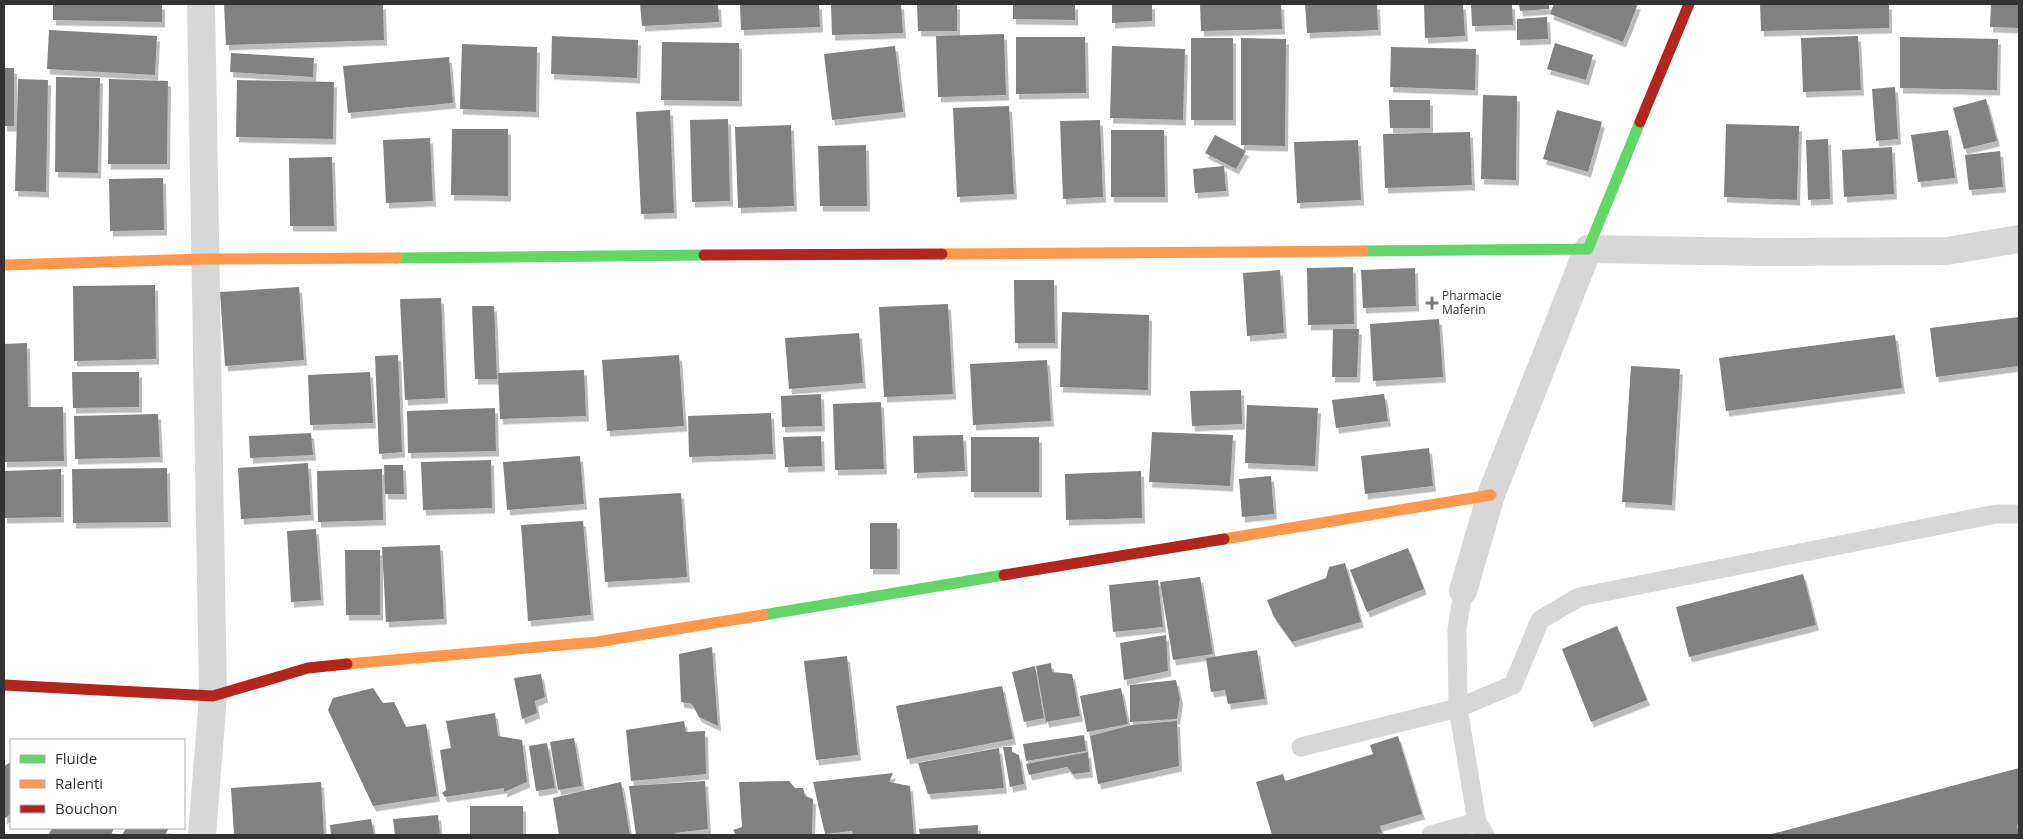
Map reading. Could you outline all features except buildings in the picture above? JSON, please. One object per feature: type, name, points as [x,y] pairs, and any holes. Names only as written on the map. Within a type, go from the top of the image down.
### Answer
[{"type":"street","points":[[201,4],[213,696],[202,835]]},
{"type":"street","points":[[1463,591],[1491,495],[1588,249],[1689,4]]},
{"type":"street","points":[[4,264],[204,260],[1588,249],[1762,252],[1947,251],[2019,239]]},
{"type":"street","points":[[4,685],[213,696],[308,668],[596,642],[1491,495]]},
{"type":"lane","points":[[1301,747],[1458,708],[1513,685],[1540,620],[1579,597],[1996,514],[2019,514]]},
{"type":"lane","points":[[1431,835],[1481,828],[1458,708],[1457,629],[1463,591]]},
{"type":"traffic: fast","points":[[1363,251],[1588,249],[1640,122]]},
{"type":"traffic: fast","points":[[397,258],[704,255]]},
{"type":"traffic: fast","points":[[763,615],[1004,575]]},
{"type":"traffic: slow","points":[[942,254],[1363,251]]},
{"type":"traffic: slow","points":[[4,265],[204,259],[397,258]]},
{"type":"traffic: slow","points":[[1224,539],[1491,495]]},
{"type":"traffic: slow","points":[[347,664],[597,642],[763,615]]},
{"type":"traffic: jam","points":[[1640,122],[1689,4]]},
{"type":"traffic: jam","points":[[704,255],[942,254]]},
{"type":"traffic: jam","points":[[1004,575],[1224,539]]},
{"type":"traffic: jam","points":[[4,685],[213,696],[308,668],[347,664]]},
{"type":"place","name":"Pharmacie Maferin","points":[[1432,303]]}]
